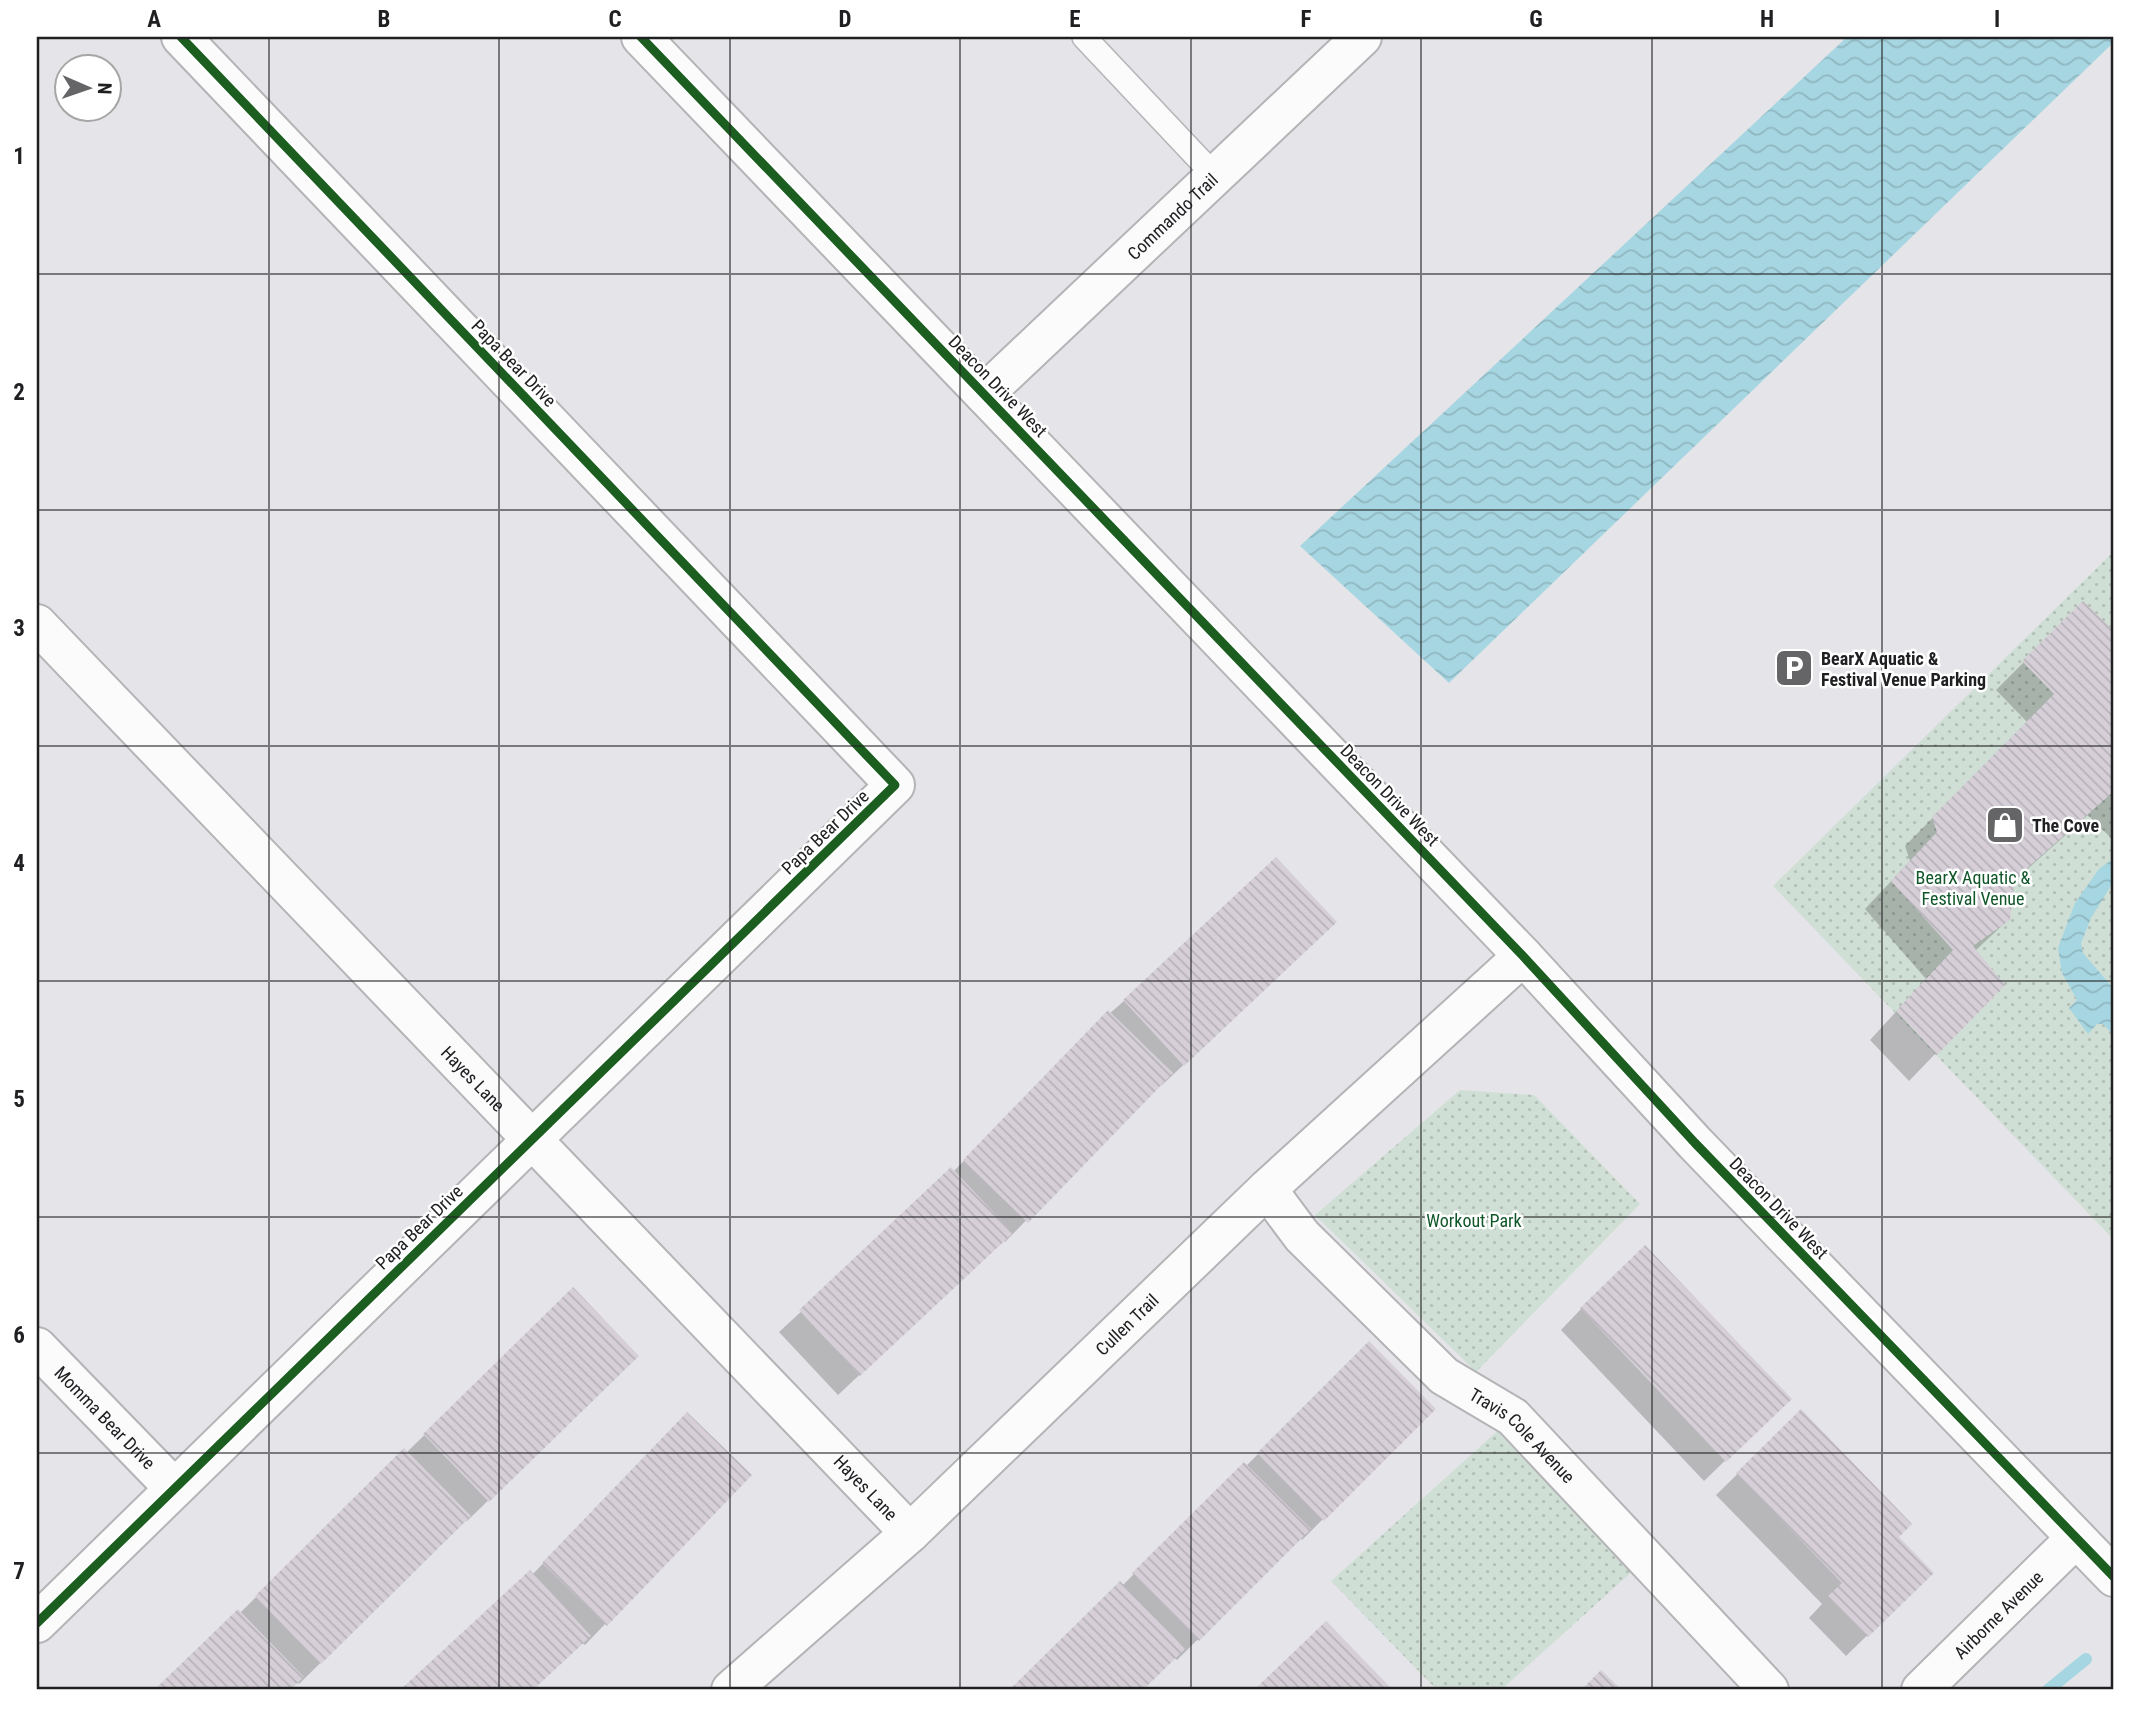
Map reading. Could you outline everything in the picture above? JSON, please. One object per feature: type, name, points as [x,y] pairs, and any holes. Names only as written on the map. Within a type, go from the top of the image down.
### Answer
[{"type":"street","name":"Papa Bear Drive","points":[[37,1623],[895,785],[181,37]]},
{"type":"street","name":"Deacon Drive West","points":[[641,37],[1523,956],[1704,1153],[2114,1577]]},
{"type":"street","name":"Commando Trail","points":[[984,394],[1362,37]]},
{"type":"street","name":"Hayes Lane","points":[[37,624],[910,1533]]},
{"type":"street","name":"Cullen Trail","points":[[731,1690],[910,1533],[1267,1189],[1523,956]]},
{"type":"street","name":"Travis Cole Avenue","points":[[1267,1189],[1303,1236],[1444,1376],[1513,1416],[1769,1690]]},
{"type":"street","name":"Momma Bear Drive","points":[[37,1347],[174,1488]]},
{"type":"street","name":"Airborne Avenue","points":[[1921,1690],[2076,1538]]},
{"type":"lane","points":[[1084,37],[1215,176]]},
{"type":"green space","name":"BearX Aquatic & Festival Venue","points":[[2114,551],[2114,1240],[1773,886]]},
{"type":"green space","name":"Workout Park","points":[[1460,1090],[1534,1095],[1640,1204],[1476,1372],[1315,1215]]},
{"type":"green space","points":[[1513,1417],[1646,1559],[1501,1690],[1437,1690],[1331,1581]]},
{"type":"water","points":[[1847,37],[2114,37],[2114,42],[1449,683],[1300,546]]},
{"type":"water","points":[[2114,858],[2114,881],[2091,918],[2081,943],[2083,953],[2114,989],[2114,1035],[2103,1024],[2097,1024],[2088,1034],[2069,1008],[2077,1000],[2062,973],[2058,948],[2075,903],[2099,869]]},
{"type":"building","name":"The Cove","points":[[2083,601],[2114,631],[2114,791],[2015,879],[2010,920],[1973,946],[2005,985],[1937,1055],[1896,1011],[1953,950],[1891,881],[1937,832],[1932,817],[2054,694],[2022,661]]},
{"type":"building","points":[[1276,857],[1337,922],[1184,1066],[1123,1000]]},
{"type":"building","points":[[1108,1010],[1173,1073],[1028,1223],[963,1160]]},
{"type":"building","points":[[951,1167],[1013,1233],[860,1376],[799,1310]]},
{"type":"building","points":[[1645,1245],[1792,1399],[1726,1462],[1580,1308]]},
{"type":"building","points":[[573,1287],[639,1356],[489,1502],[423,1434]]},
{"type":"building","points":[[1369,1341],[1436,1409],[1324,1521],[1257,1453]]},
{"type":"building","points":[[1801,1409],[1912,1524],[1899,1537],[1934,1573],[1868,1637],[1828,1596],[1842,1583],[1736,1473]]},
{"type":"building","points":[[687,1412],[752,1475],[607,1626],[542,1563]]},
{"type":"building","points":[[404,1448],[471,1516],[321,1664],[255,1596]]},
{"type":"building","points":[[1244,1462],[1311,1529],[1199,1641],[1132,1573]]},
{"type":"building","points":[[530,1570],[591,1636],[533,1690],[400,1690]]},
{"type":"building","points":[[1120,1581],[1185,1649],[1143,1690],[1009,1690]]},
{"type":"building","points":[[238,1609],[304,1677],[290,1690],[154,1690]]},
{"type":"building","points":[[1326,1621],[1393,1690],[1254,1690]]},
{"type":"building","points":[[1601,1670],[1622,1690],[1581,1690]]},
{"type":"waterway","points":[[2048,1690],[2086,1659]]},
{"type":"cycle path","points":[[37,1623],[895,785],[181,37]]},
{"type":"cycle path","points":[[641,37],[1523,956],[1695,1143],[2114,1577]]},
{"type":"place","name":"BearX Aquatic & Festival Venue Parking","points":[[1794,668]]},
{"type":"place","name":"The Cove","points":[[2005,825]]}]
